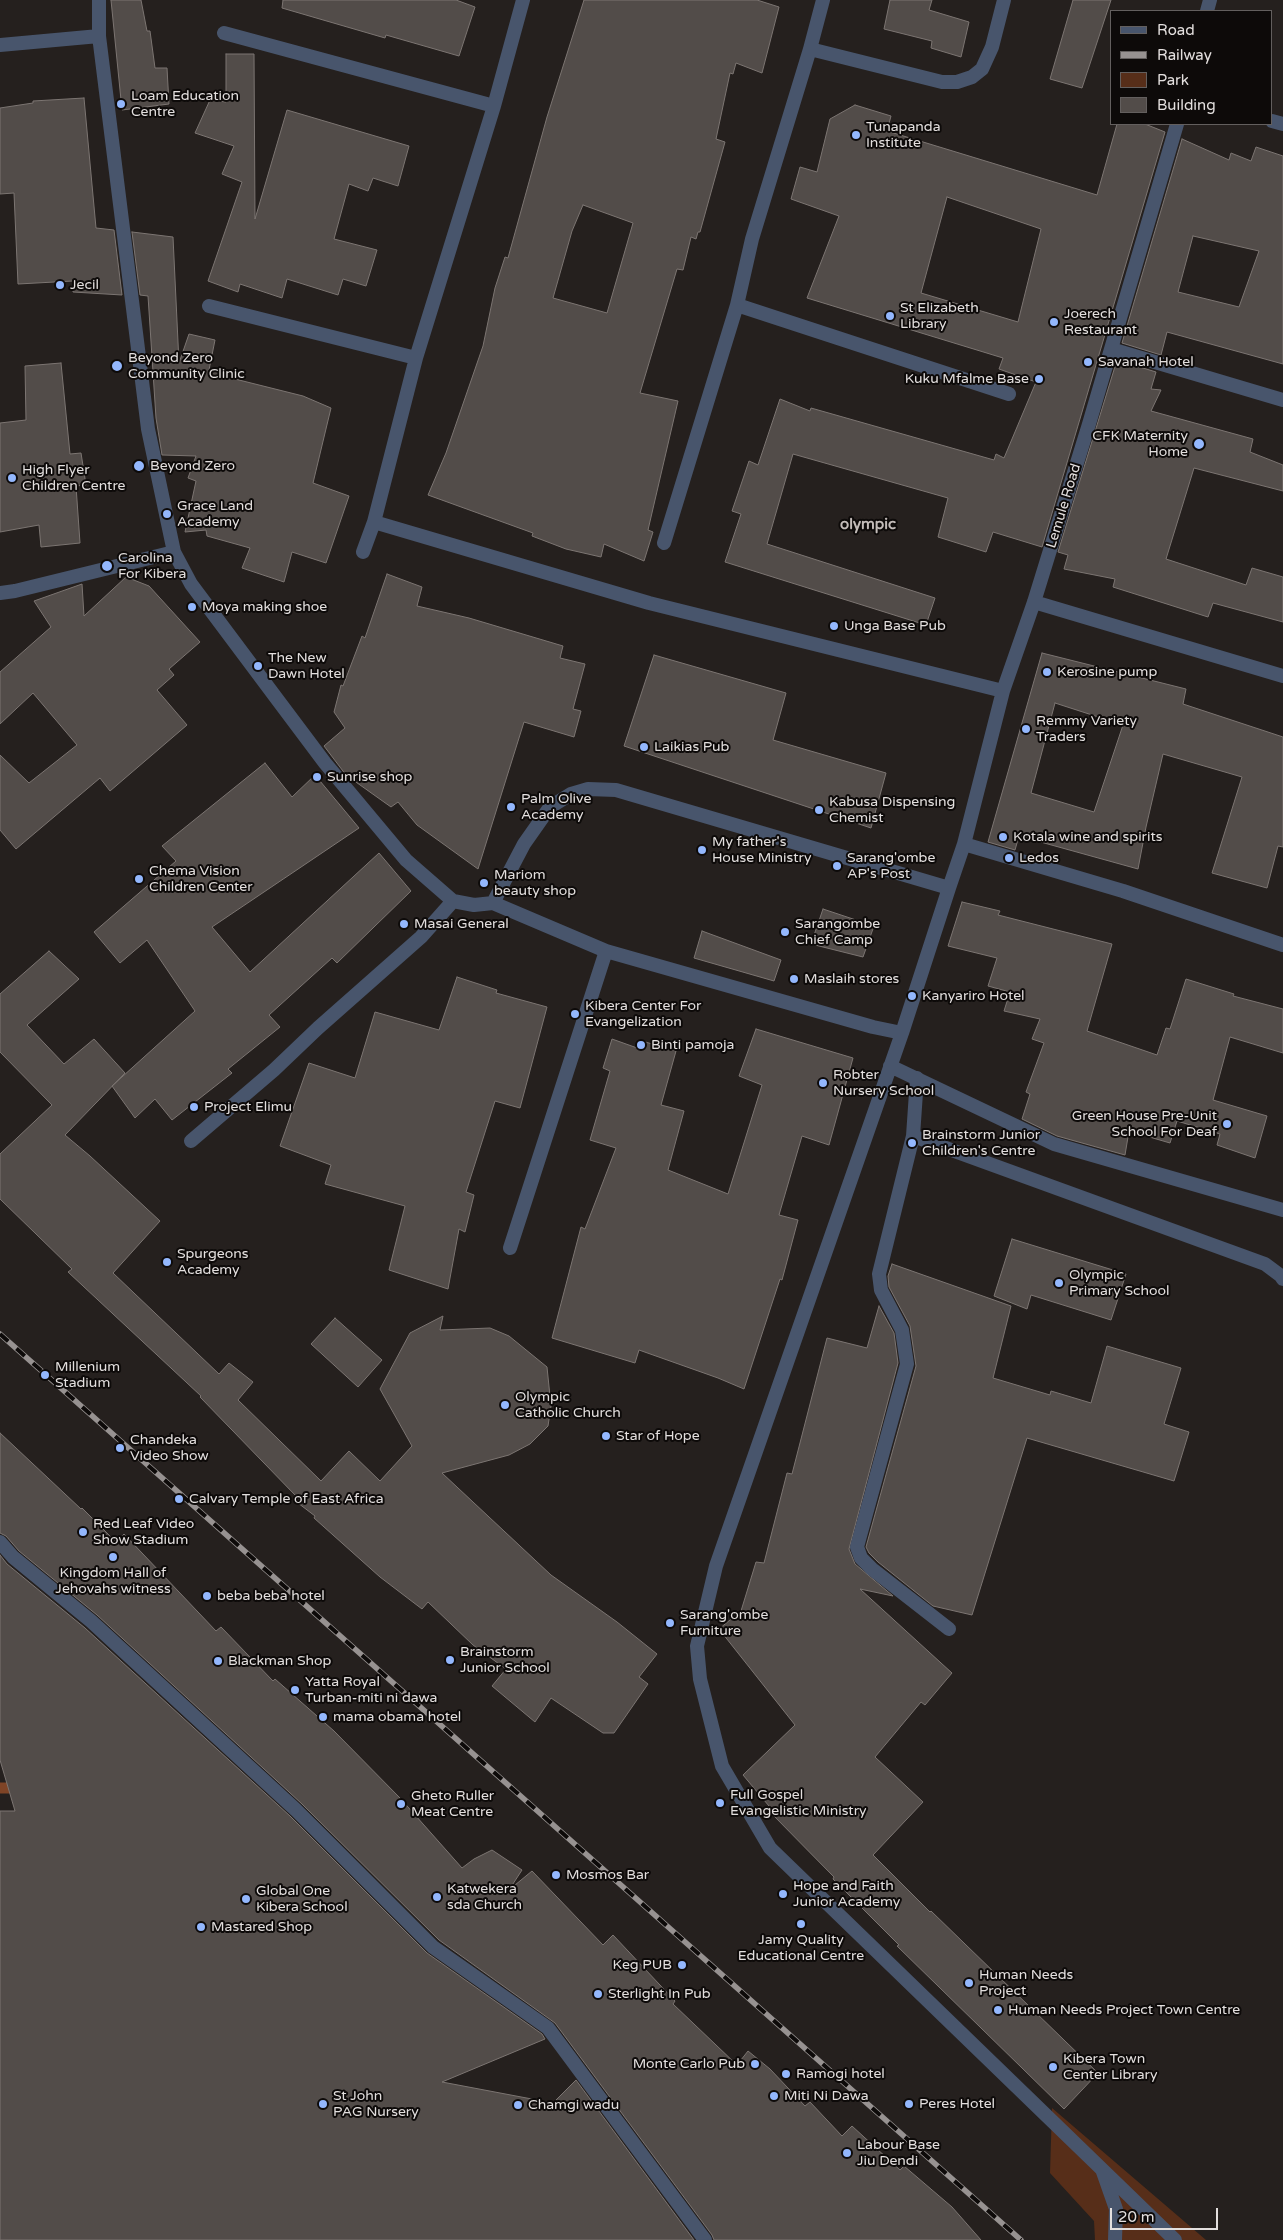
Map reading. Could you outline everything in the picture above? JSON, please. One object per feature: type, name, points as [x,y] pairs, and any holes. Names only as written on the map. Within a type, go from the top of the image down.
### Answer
[{"type":"street","points":[[99,0],[99,36],[148,429],[174,552],[191,584],[325,763],[406,860],[453,901],[474,906],[493,903],[606,951],[873,1027],[902,1033]]},
{"type":"street","points":[[363,552],[374,522],[416,358],[494,106],[524,0]]},
{"type":"street","points":[[664,543],[737,305],[752,239],[823,0]]},
{"type":"street","points":[[810,49],[942,82],[957,82],[972,77],[982,69],[992,47],[1004,0]]},
{"type":"street","points":[[224,33],[494,106]]},
{"type":"street","points":[[0,45],[99,36]]},
{"type":"street","name":"Lemule Road","points":[[1175,2240],[770,1848],[722,1766],[700,1679],[697,1646],[716,1566],[902,1033],[964,844],[1003,691],[1034,602],[1178,125]]},
{"type":"street","points":[[737,305],[1009,394]]},
{"type":"street","points":[[208,306],[416,358]]},
{"type":"street","points":[[1111,349],[1283,400]]},
{"type":"street","points":[[374,522],[649,603],[1003,691]]},
{"type":"street","points":[[0,592],[15,591],[174,552]]},
{"type":"street","points":[[1034,602],[1283,676]]},
{"type":"street","points":[[493,903],[524,844],[550,807],[571,794],[588,789],[616,790],[949,888]]},
{"type":"street","points":[[964,844],[1123,891],[1283,945]]},
{"type":"street","points":[[191,1141],[274,1070],[318,1028],[415,942],[453,901]]},
{"type":"street","points":[[510,1248],[606,951]]},
{"type":"street","points":[[890,1066],[1054,1144],[1283,1210]]},
{"type":"street","points":[[917,1078],[914,1136],[879,1274],[881,1290],[902,1330],[907,1364],[857,1547],[862,1558],[872,1569],[949,1629]]},
{"type":"street","points":[[914,1136],[1265,1264],[1281,1276],[1283,1280]]},
{"type":"street","points":[[0,1542],[13,1558],[91,1621],[296,1810],[433,1947],[548,2028],[705,2240]]},
{"type":"street","points":[[1102,2169],[1116,2209],[1115,2240]]},
{"type":"green space","points":[[1052,2108],[1206,2240],[1095,2240],[1094,2221],[1050,2173]]},
{"type":"building","points":[[111,0],[141,0],[147,31],[150,31],[155,68],[167,68],[169,104],[122,110]]},
{"type":"building","points":[[283,0],[456,0],[475,7],[459,56],[386,35],[385,38],[282,8]]},
{"type":"building","points":[[584,0],[757,0],[779,7],[762,73],[736,63],[733,74],[730,73],[716,139],[725,142],[700,232],[698,232],[696,239],[691,237],[683,270],[677,269],[640,393],[678,401],[648,530],[653,532],[644,561],[604,544],[601,557],[566,549],[532,536],[533,533],[428,495],[446,453],[483,346],[495,288],[505,257],[508,258],[547,117]],"holes":[[[583,205],[633,223],[607,313],[553,298],[572,231]]]},
{"type":"building","points":[[890,0],[932,0],[929,10],[969,22],[961,57],[931,48],[932,41],[884,29]]},
{"type":"building","points":[[1073,0],[1111,0],[1082,88],[1050,79]]},
{"type":"building","points":[[226,54],[254,54],[255,219],[287,110],[409,146],[398,186],[373,178],[368,191],[349,184],[334,239],[377,250],[366,286],[343,279],[338,295],[287,279],[282,298],[240,284],[238,292],[208,281],[242,182],[222,174],[234,146],[195,133],[210,100],[226,102]]},
{"type":"building","points":[[84,98],[96,228],[114,230],[122,295],[73,292],[73,281],[18,284],[14,193],[0,194],[0,108],[33,103],[33,101]]},
{"type":"building","points":[[855,105],[891,116],[887,131],[1097,195],[1117,125],[1148,125],[1165,132],[1042,547],[993,532],[986,552],[938,537],[948,498],[793,454],[767,544],[935,598],[926,625],[725,562],[741,514],[732,511],[749,461],[758,465],[780,399],[810,411],[811,408],[994,460],[996,454],[1004,458],[1036,382],[999,369],[1003,358],[807,298],[839,216],[791,199],[800,167],[817,172],[830,119]],"holes":[[[947,197],[1041,229],[1018,322],[921,293]]]},
{"type":"building","points":[[1182,139],[1229,160],[1231,153],[1251,161],[1256,147],[1283,156],[1283,364],[1167,332],[1161,355],[1122,343]],"holes":[[[1193,236],[1259,251],[1239,307],[1178,292]]]},
{"type":"building","points":[[132,232],[173,237],[179,363],[189,334],[215,340],[209,370],[236,377],[235,379],[303,396],[331,408],[313,483],[349,496],[326,563],[292,552],[284,582],[242,568],[250,548],[207,536],[206,530],[185,532],[196,481],[188,478],[196,456],[162,455],[156,418],[148,296],[140,295]]},
{"type":"building","points":[[1117,360],[1156,372],[1151,389],[1161,390],[1151,411],[1253,439],[1250,452],[1283,465],[1283,491],[1194,468],[1166,559],[1246,585],[1252,568],[1283,577],[1283,622],[1213,603],[1208,617],[1113,587],[1115,579],[1064,569],[1068,555],[1058,552]]},
{"type":"building","points":[[61,363],[70,454],[81,453],[86,485],[76,486],[80,543],[41,547],[39,525],[0,532],[0,423],[26,420],[25,366]]},
{"type":"building","points":[[387,574],[422,587],[417,606],[469,618],[563,646],[560,658],[585,664],[573,709],[581,711],[574,737],[524,722],[478,869],[417,825],[398,802],[391,807],[346,775],[324,746],[345,728],[334,712],[341,685],[343,686],[362,636],[365,638]]},
{"type":"building","points":[[126,577],[149,586],[200,642],[169,669],[174,675],[157,690],[187,725],[110,791],[100,778],[16,849],[0,830],[0,755],[29,783],[77,745],[33,693],[0,724],[0,672],[51,627],[34,601],[82,584],[84,616]]},
{"type":"building","points":[[1042,653],[1186,689],[1183,704],[1283,737],[1283,847],[1278,846],[1267,888],[1212,873],[1242,777],[1163,754],[1138,869],[1019,836],[1015,850],[988,842]],"holes":[[[1055,703],[1123,725],[1094,812],[1031,793]]]},
{"type":"building","points":[[654,655],[786,693],[773,740],[886,773],[871,828],[624,746]]},
{"type":"building","points":[[265,763],[292,797],[315,775],[359,828],[212,927],[250,972],[379,853],[411,891],[337,963],[332,958],[269,1015],[280,1027],[228,1069],[232,1073],[172,1120],[155,1099],[135,1118],[112,1086],[195,1011],[147,940],[120,963],[94,932],[176,861],[162,846]]},
{"type":"building","points":[[962,902],[1000,911],[998,915],[1112,944],[1087,1031],[1157,1055],[1166,1028],[1170,1029],[1186,979],[1234,994],[1233,996],[1283,1009],[1283,1053],[1230,1037],[1213,1100],[1267,1116],[1255,1158],[1217,1145],[1220,1134],[1177,1121],[1170,1143],[1129,1131],[1125,1155],[1057,1136],[1022,1119],[1030,1094],[1026,1092],[1044,1043],[1032,1039],[1040,1019],[1004,1011],[1010,992],[988,986],[997,958],[948,946]]},
{"type":"building","points":[[823,909],[874,926],[863,957],[811,944]]},
{"type":"building","points":[[702,931],[781,960],[774,981],[694,958]]},
{"type":"building","points":[[49,951],[79,979],[27,1025],[64,1064],[94,1039],[125,1073],[65,1135],[160,1221],[113,1273],[219,1374],[229,1363],[253,1382],[238,1400],[321,1481],[349,1451],[380,1481],[412,1446],[380,1389],[410,1333],[443,1316],[440,1330],[490,1328],[509,1336],[547,1367],[551,1406],[548,1426],[530,1444],[509,1455],[442,1473],[551,1575],[617,1622],[657,1654],[639,1677],[648,1684],[614,1733],[603,1733],[551,1698],[535,1722],[492,1686],[506,1669],[473,1645],[428,1602],[422,1609],[380,1577],[314,1518],[315,1516],[294,1500],[297,1498],[295,1495],[201,1396],[68,1272],[72,1269],[0,1199],[0,1154],[52,1105],[0,1052],[0,994]]},
{"type":"building","points":[[457,977],[497,990],[496,993],[547,1007],[520,1108],[495,1101],[466,1192],[474,1195],[465,1232],[459,1229],[448,1289],[389,1270],[405,1206],[325,1184],[331,1165],[280,1146],[309,1063],[355,1078],[375,1012],[439,1030]]},
{"type":"building","points":[[756,1029],[853,1058],[829,1145],[802,1136],[779,1215],[798,1220],[782,1280],[780,1279],[744,1389],[639,1350],[635,1363],[552,1338],[581,1227],[585,1229],[616,1148],[590,1140],[610,1071],[603,1068],[612,1039],[640,1049],[642,1041],[676,1051],[661,1105],[684,1111],[668,1170],[728,1194],[762,1085],[739,1076]]},
{"type":"building","points":[[1012,1239],[1126,1274],[1111,1320],[1031,1295],[1027,1309],[994,1296]]},
{"type":"building","points":[[892,1264],[1011,1306],[993,1378],[1050,1395],[1051,1391],[1091,1403],[1107,1346],[1181,1368],[1164,1424],[1189,1432],[1174,1481],[1027,1438],[972,1615],[933,1606],[878,1562],[866,1547],[916,1366],[910,1326],[889,1287],[888,1276]]},
{"type":"building","points":[[879,1306],[894,1333],[898,1363],[849,1549],[855,1564],[893,1596],[860,1589],[952,1673],[925,1705],[921,1702],[875,1757],[923,1802],[873,1855],[1098,2073],[1064,2109],[897,1946],[899,1945],[772,1814],[774,1812],[743,1775],[795,1725],[719,1629],[741,1611],[756,1562],[764,1563],[787,1473],[792,1474],[827,1338],[867,1348]]},
{"type":"building","points":[[335,1318],[382,1360],[358,1387],[311,1344]]},
{"type":"building","points":[[0,1433],[116,1542],[124,1534],[216,1631],[221,1627],[273,1681],[275,1679],[334,1731],[400,1798],[462,1868],[474,1859],[492,1850],[522,1870],[509,1890],[532,1871],[603,1945],[613,1935],[675,2001],[673,2004],[737,2065],[748,2051],[770,2069],[805,2106],[810,2102],[842,2136],[852,2126],[900,2170],[904,2166],[952,2207],[981,2240],[714,2240],[555,2023],[439,1940],[302,1804],[97,1615],[19,1551],[6,1536],[0,1533]]},
{"type":"building","points":[[0,1555],[7,1564],[85,1628],[290,1816],[427,1953],[542,2034],[545,2039],[442,2082],[553,2103],[576,2080],[694,2240],[0,2240],[0,1811],[15,1811],[0,1760]]},
{"type":"waterway","points":[[0,1788],[23,1788]]},
{"type":"railway","points":[[0,1334],[1021,2240]]},
{"type":"place","name":"Loam Education Centre","points":[[121,104]]},
{"type":"place","name":"Tunapanda Institute","points":[[856,135]]},
{"type":"place","name":"Jecil","points":[[60,285]]},
{"type":"place","name":"St Elizabeth Library","points":[[890,316]]},
{"type":"place","name":"Joerech Restaurant","points":[[1054,322]]},
{"type":"place","name":"Savanah Hotel","points":[[1088,362]]},
{"type":"place","name":"Beyond Zero Community Clinic","points":[[117,366]]},
{"type":"place","name":"Kuku Mfalme Base","points":[[1039,379]]},
{"type":"place","name":"CFK Maternity Home","points":[[1199,444]]},
{"type":"place","name":"Beyond Zero","points":[[139,466]]},
{"type":"place","name":"High Flyer Children Centre","points":[[12,478]]},
{"type":"place","name":"Grace Land Academy","points":[[167,514]]},
{"type":"place","name":"Carolina For Kibera","points":[[107,566]]},
{"type":"place","name":"Moya making shoe","points":[[192,607]]},
{"type":"place","name":"Unga Base Pub","points":[[834,626]]},
{"type":"place","name":"The New Dawn Hotel","points":[[258,666]]},
{"type":"place","name":"Kerosine pump","points":[[1047,672]]},
{"type":"place","name":"Remmy Variety Traders","points":[[1026,729]]},
{"type":"place","name":"Laikias Pub","points":[[644,747]]},
{"type":"place","name":"Sunrise shop","points":[[317,777]]},
{"type":"place","name":"Palm Olive Academy","points":[[511,807]]},
{"type":"place","name":"Kabusa Dispensing Chemist","points":[[819,810]]},
{"type":"place","name":"Kotala wine and spirits","points":[[1003,837]]},
{"type":"place","name":"My father's House Ministry","points":[[702,850]]},
{"type":"place","name":"Ledos","points":[[1009,858]]},
{"type":"place","name":"Sarang'ombe AP's Post","points":[[837,866]]},
{"type":"place","name":"Chema Vision Children Center","points":[[139,879]]},
{"type":"place","name":"Mariom beauty shop","points":[[484,883]]},
{"type":"place","name":"Masai General","points":[[404,924]]},
{"type":"place","name":"Sarangombe Chief Camp","points":[[785,932]]},
{"type":"place","name":"Maslaih stores","points":[[794,979]]},
{"type":"place","name":"Kanyariro Hotel","points":[[912,996]]},
{"type":"place","name":"Kibera Center For Evangelization","points":[[575,1014]]},
{"type":"place","name":"Binti pamoja","points":[[641,1045]]},
{"type":"place","name":"Robter Nursery School","points":[[823,1083]]},
{"type":"place","name":"Project Elimu","points":[[194,1107]]},
{"type":"place","name":"Green House Pre-Unit School For Deaf","points":[[1227,1124]]},
{"type":"place","name":"Brainstorm Junior Children's Centre","points":[[912,1143]]},
{"type":"place","name":"Spurgeons Academy","points":[[167,1262]]},
{"type":"place","name":"Olympic Primary School","points":[[1059,1283]]},
{"type":"place","name":"Millenium Stadium","points":[[45,1375]]},
{"type":"place","name":"Olympic Catholic Church","points":[[505,1405]]},
{"type":"place","name":"Star of Hope","points":[[606,1436]]},
{"type":"place","name":"Chandeka Video Show","points":[[120,1448]]},
{"type":"place","name":"Calvary Temple of East Africa","points":[[179,1499]]},
{"type":"place","name":"Red Leaf Video Show Stadium","points":[[83,1532]]},
{"type":"place","name":"Kingdom Hall of Jehovahs witness","points":[[113,1557]]},
{"type":"place","name":"beba beba hotel","points":[[207,1596]]},
{"type":"place","name":"Sarang'ombe Furniture","points":[[670,1623]]},
{"type":"place","name":"Brainstorm Junior School","points":[[450,1660]]},
{"type":"place","name":"Blackman Shop","points":[[218,1661]]},
{"type":"place","name":"Yatta Royal Turban-miti ni dawa","points":[[295,1690]]},
{"type":"place","name":"mama obama hotel","points":[[323,1717]]},
{"type":"place","name":"Full Gospel Evangelistic Ministry","points":[[720,1803]]},
{"type":"place","name":"Gheto Ruller Meat Centre","points":[[401,1804]]},
{"type":"place","name":"Mosmos Bar","points":[[556,1875]]},
{"type":"place","name":"Hope and Faith Junior Academy","points":[[783,1894]]},
{"type":"place","name":"Katwekera sda Church","points":[[437,1897]]},
{"type":"place","name":"Global One Kibera School","points":[[246,1899]]},
{"type":"place","name":"Jamy Quality Educational Centre","points":[[801,1924]]},
{"type":"place","name":"Mastared Shop","points":[[201,1927]]},
{"type":"place","name":"Keg PUB","points":[[682,1965]]},
{"type":"place","name":"Human Needs Project","points":[[969,1983]]},
{"type":"place","name":"Sterlight In Pub","points":[[598,1994]]},
{"type":"place","name":"Human Needs Project Town Centre","points":[[998,2010]]},
{"type":"place","name":"Monte Carlo Pub","points":[[755,2064]]},
{"type":"place","name":"Kibera Town Center Library","points":[[1053,2067]]},
{"type":"place","name":"Ramogi hotel","points":[[786,2074]]},
{"type":"place","name":"Miti Ni Dawa","points":[[774,2096]]},
{"type":"place","name":"St John PAG Nursery","points":[[323,2104]]},
{"type":"place","name":"Peres Hotel","points":[[909,2104]]},
{"type":"place","name":"Chamgi wadu","points":[[518,2105]]},
{"type":"place","name":"Labour Base Jiu Dendi","points":[[847,2153]]},
{"type":"district","name":"olympic","points":[[868,525]]}]
